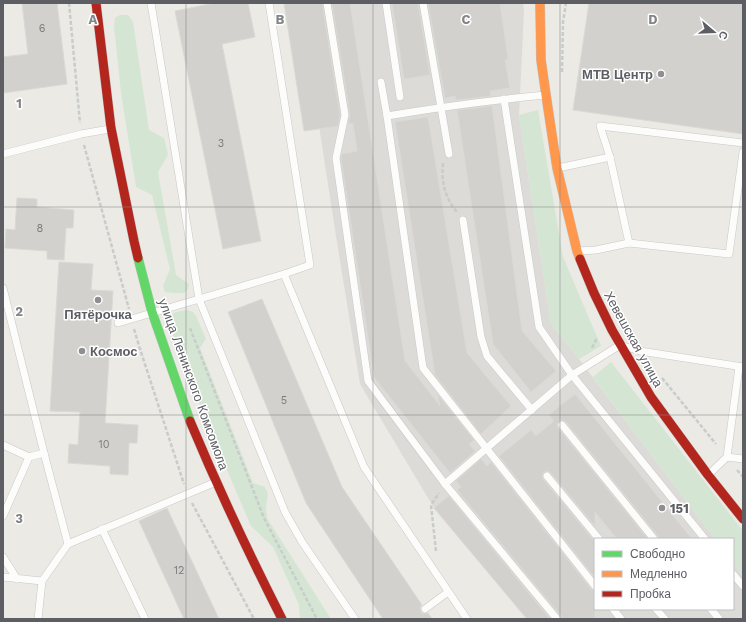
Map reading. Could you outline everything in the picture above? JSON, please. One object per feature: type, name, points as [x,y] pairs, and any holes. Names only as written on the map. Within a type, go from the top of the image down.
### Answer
[{"type":"main road","name":"улица Ленинского Комсомола","points":[[96,3],[111,128],[134,241],[152,312],[189,418],[216,482],[282,619]]},
{"type":"main road","name":"Хевешская улица","points":[[540,3],[541,60],[546,95],[557,168],[577,252],[594,293],[612,330],[651,397],[708,475],[743,519]]},
{"type":"lane","points":[[150,3],[199,299],[285,512],[302,542],[355,619]]},
{"type":"lane","points":[[118,323],[310,265],[269,3]]},
{"type":"lane","points":[[327,3],[345,115],[336,158],[368,382],[445,484],[557,619]]},
{"type":"lane","points":[[386,3],[400,97]]},
{"type":"lane","points":[[424,3],[440,107],[449,154]]},
{"type":"lane","points":[[381,82],[423,368],[594,585]]},
{"type":"lane","points":[[387,116],[440,107],[546,95]]},
{"type":"lane","points":[[504,99],[539,326],[572,375],[704,538]]},
{"type":"lane","points":[[629,243],[610,157],[600,126],[743,143]]},
{"type":"lane","points":[[3,154],[111,128]]},
{"type":"lane","points":[[577,252],[596,250],[629,243],[729,254],[743,152]]},
{"type":"lane","points":[[557,168],[610,157]]},
{"type":"lane","points":[[463,220],[481,337],[487,356],[532,410]]},
{"type":"lane","points":[[284,274],[364,467],[467,619]]},
{"type":"lane","points":[[3,288],[68,544]]},
{"type":"lane","points":[[445,484],[572,375],[620,345],[640,352],[741,367],[726,457],[708,475]]},
{"type":"lane","points":[[562,425],[653,538]]},
{"type":"lane","points":[[3,445],[29,457],[44,452]]},
{"type":"lane","points":[[3,516],[29,457]]},
{"type":"lane","points":[[726,457],[743,459]]},
{"type":"lane","points":[[547,476],[598,538]]},
{"type":"lane","points":[[38,619],[42,581],[68,544],[216,482]]},
{"type":"lane","points":[[102,529],[145,619]]},
{"type":"lane","points":[[3,557],[17,578]]},
{"type":"lane","points":[[734,575],[743,586]]},
{"type":"lane","points":[[3,577],[42,581]]},
{"type":"lane","points":[[425,609],[448,592]]},
{"type":"lane","points":[[614,610],[621,619]]},
{"type":"lane","points":[[657,610],[665,619]]},
{"type":"lane","points":[[711,610],[719,619]]},
{"type":"path","points":[[449,154],[443,163],[442,173],[445,193],[451,205],[463,220]]},
{"type":"path","points":[[190,328],[264,518],[317,619]]},
{"type":"path","points":[[436,556],[431,505],[445,484]]},
{"type":"shaded area","points":[[300,3],[523,3],[524,10],[519,115],[551,324],[714,538],[594,538],[594,610],[734,610],[734,564],[743,576],[743,619],[527,619],[434,508],[360,384]]},
{"type":"green space","points":[[120,15],[128,15],[133,22],[149,130],[164,138],[168,155],[158,172],[176,275],[189,284],[188,289],[184,293],[165,292],[163,286],[170,269],[152,195],[136,187],[121,93],[114,26],[115,18]]},
{"type":"green space","points":[[538,110],[563,257],[601,346],[579,359],[551,324],[519,115]]},
{"type":"green space","points":[[187,310],[193,312],[196,316],[206,339],[200,348],[253,483],[265,487],[268,494],[266,507],[267,518],[331,619],[300,619],[299,605],[273,547],[251,526],[208,426],[173,335],[170,324],[170,316],[175,312]]},
{"type":"green space","points":[[611,362],[743,531],[743,576],[734,564],[734,538],[714,538],[593,377]]},
{"type":"building","points":[[22,3],[57,3],[67,84],[3,93],[3,57],[28,54]]},
{"type":"building","points":[[215,3],[248,3],[255,37],[222,44],[261,241],[223,249],[175,11]]},
{"type":"building","points":[[284,3],[322,3],[340,115],[338,126],[304,131]]},
{"type":"building","points":[[332,3],[350,3],[405,361],[440,406],[438,395],[474,440],[469,444],[475,451],[450,473],[374,377],[341,158],[342,154],[357,151],[353,123],[348,124],[350,114]]},
{"type":"building","points":[[392,3],[418,3],[430,75],[404,79]]},
{"type":"building","points":[[428,3],[500,3],[508,59],[505,60],[510,88],[490,91],[491,96],[456,100],[455,96],[445,98]]},
{"type":"building","name":"МТВ Центр","points":[[589,3],[743,3],[743,134],[573,110]]},
{"type":"building","points":[[492,106],[522,331],[556,371],[531,392],[493,344],[457,110]]},
{"type":"building","points":[[428,117],[467,353],[511,406],[481,434],[435,375],[395,122]]},
{"type":"building","points":[[17,198],[37,199],[37,207],[74,210],[73,228],[66,228],[64,260],[47,259],[47,251],[5,248],[6,229],[15,230]]},
{"type":"building","name":"Космос","points":[[59,262],[93,264],[91,290],[113,291],[105,423],[138,425],[137,443],[129,443],[128,475],[110,474],[110,466],[68,463],[69,444],[78,445],[80,412],[50,411]]},
{"type":"building","points":[[262,299],[342,487],[422,605],[420,607],[421,612],[423,614],[428,613],[432,619],[383,619],[306,503],[228,312]]},
{"type":"building","points":[[575,394],[691,538],[659,538],[566,422],[561,420],[557,424],[558,428],[647,538],[616,538],[595,512],[595,526],[551,473],[548,471],[544,472],[542,475],[543,479],[594,541],[594,577],[499,456],[531,430],[536,436],[554,421],[549,415]]},
{"type":"building","points":[[481,459],[487,466],[491,462],[591,589],[594,590],[595,619],[562,619],[457,490],[461,487],[456,481]]},
{"type":"building","points":[[449,496],[550,619],[527,619],[434,508]]},
{"type":"building","points":[[167,508],[219,619],[184,619],[139,521]]},
{"type":"traffic: fast","points":[[138,258],[152,312],[190,421]]},
{"type":"traffic: slow","points":[[540,3],[541,60],[557,168],[580,259]]},
{"type":"traffic: jam","points":[[96,3],[111,128],[138,258]]},
{"type":"traffic: jam","points":[[580,259],[594,293],[612,330],[651,397],[708,475],[743,519]]},
{"type":"traffic: jam","points":[[190,421],[234,521],[282,619]]},
{"type":"place","name":"МТВ Центр","points":[[661,74]]},
{"type":"place","name":"Пятёрочка","points":[[98,300]]},
{"type":"place","name":"Космос","points":[[82,351]]},
{"type":"place","name":"151","points":[[662,508]]}]
